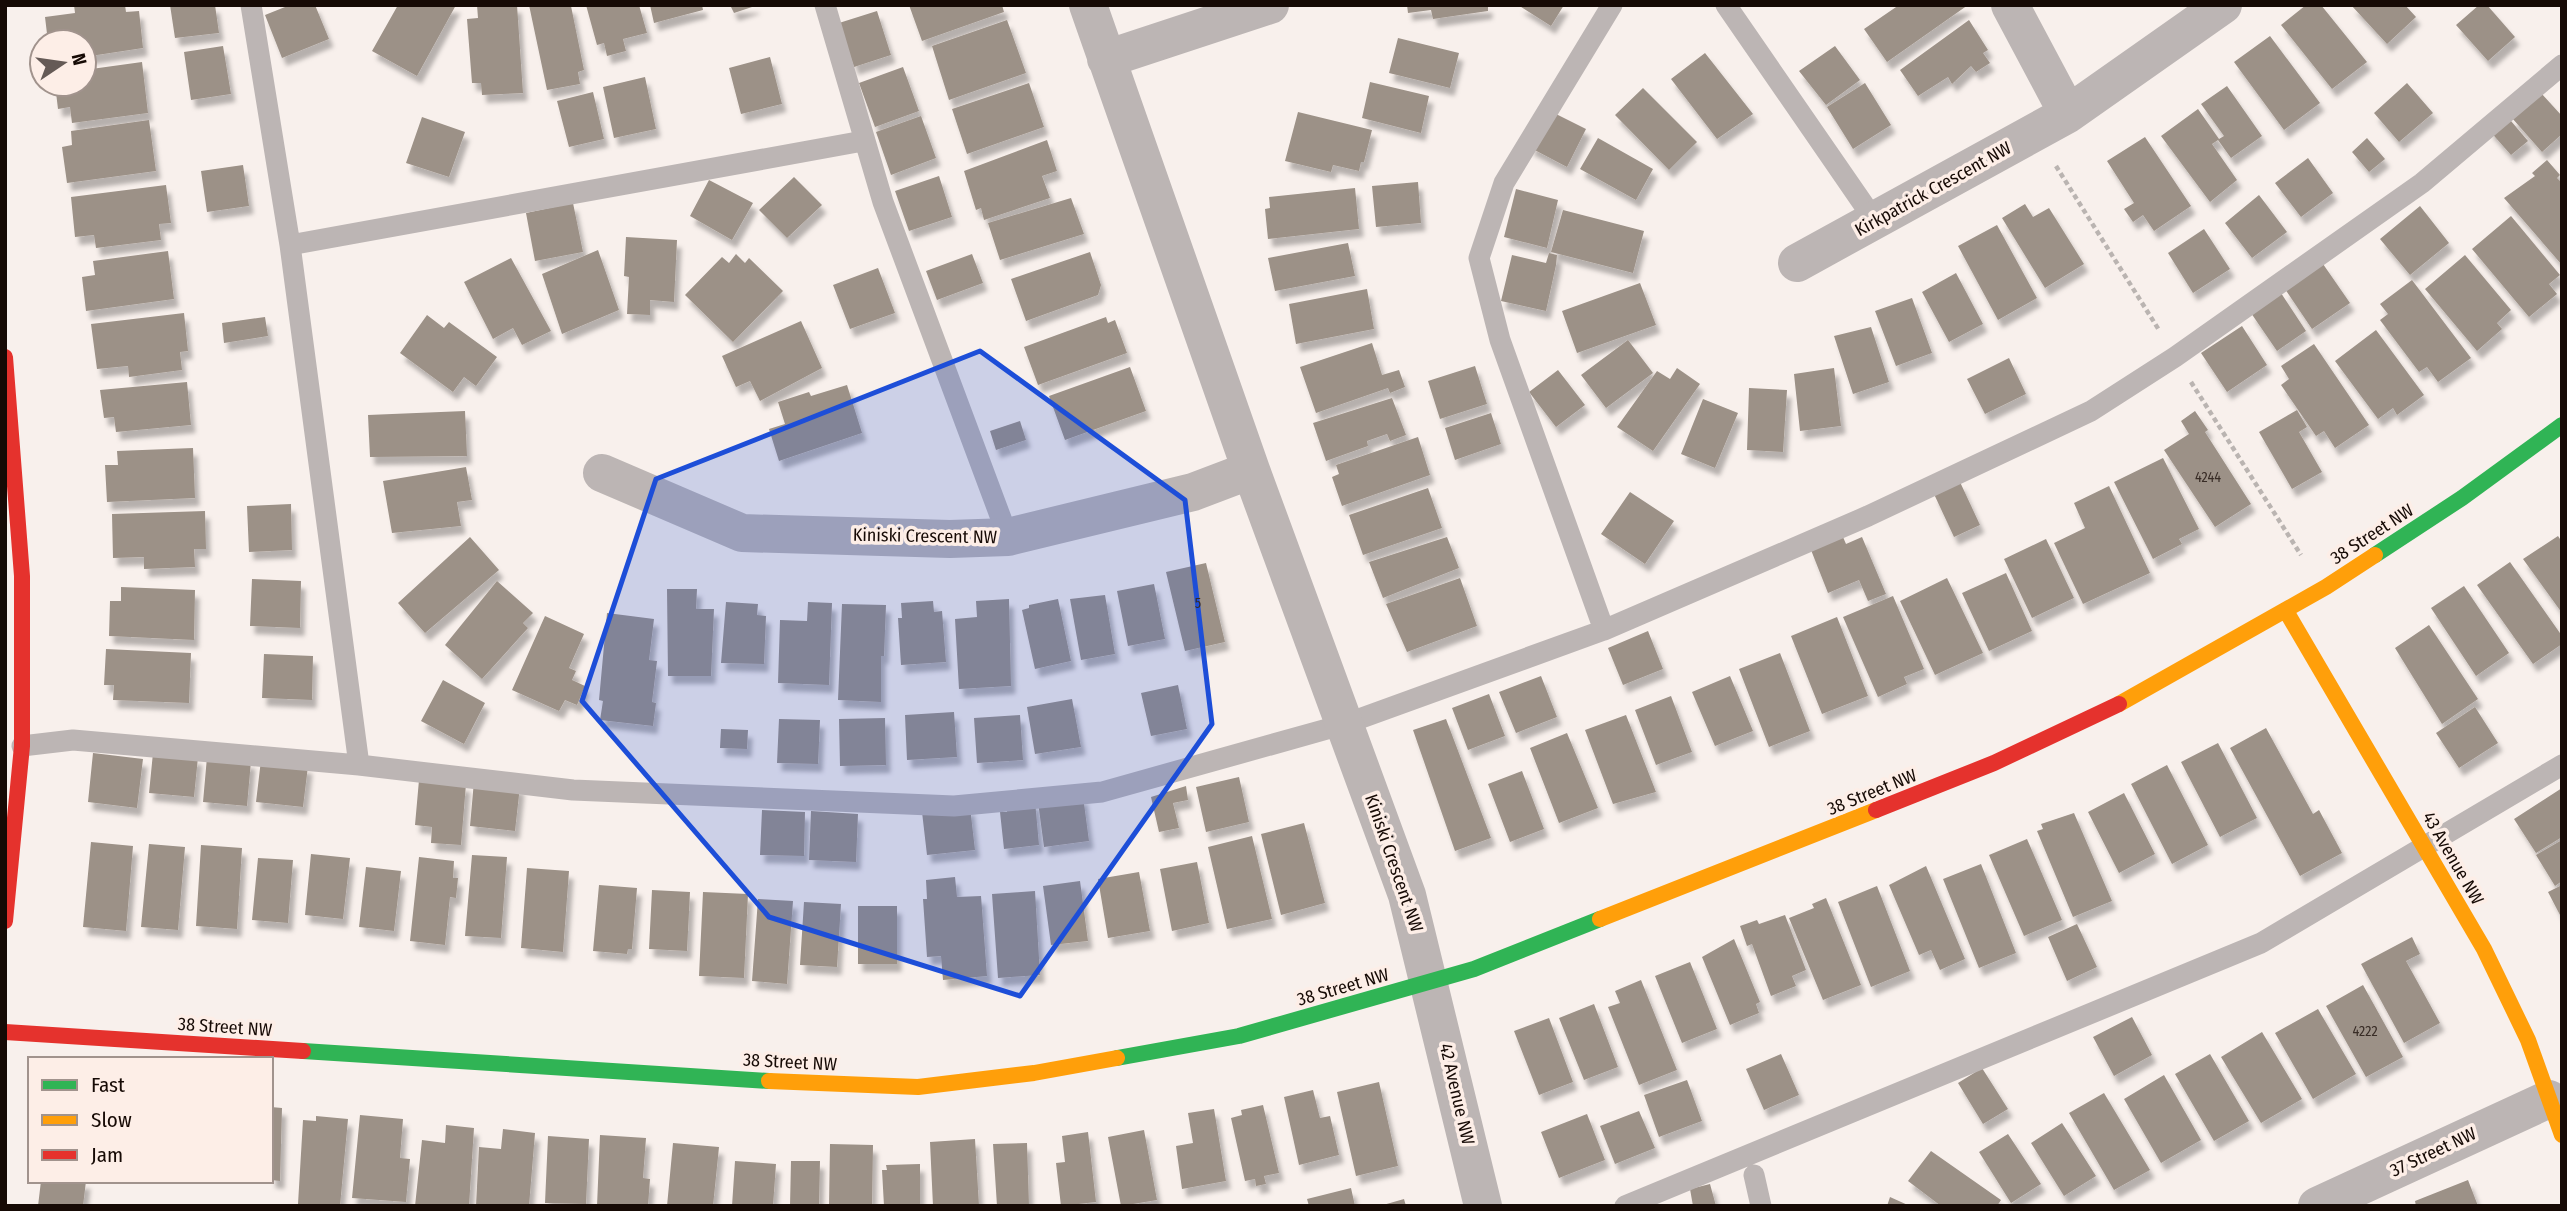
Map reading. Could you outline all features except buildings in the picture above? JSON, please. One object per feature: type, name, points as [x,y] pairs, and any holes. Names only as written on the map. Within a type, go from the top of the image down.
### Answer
[{"type":"street","name":"Kiniski Crescent NW","points":[[1088,5],[1251,470],[1407,895],[1431,982]]},
{"type":"street","points":[[1106,59],[1270,5]]},
{"type":"street","points":[[2010,5],[2068,114]]},
{"type":"street","name":"Kirkpatrick Crescent NW","points":[[1797,264],[2068,114],[2223,5]]},
{"type":"street","points":[[5,357],[22,576],[22,746],[5,921]]},
{"type":"street","name":"38 Street NW","points":[[5,1032],[802,1083],[918,1087],[1034,1073],[1239,1036],[1431,982],[1521,951],[1994,763],[2122,703],[2286,611],[2462,498],[2562,425]]},
{"type":"street","name":"Kiniski Crescent NW","points":[[602,474],[742,533],[1008,537],[1193,492],[1251,470]]},
{"type":"street","name":"43 Avenue NW","points":[[2286,611],[2505,991],[2562,1135]]},
{"type":"street","name":"42 Avenue NW","points":[[1431,982],[1483,1206]]},
{"type":"street","name":"37 Street NW","points":[[2317,1206],[2549,1099]]},
{"type":"lane","points":[[251,5],[290,244],[359,765]]},
{"type":"lane","points":[[825,5],[863,141],[1008,537]]},
{"type":"lane","points":[[1604,630],[1500,340],[1479,258],[1504,183],[1612,5]]},
{"type":"lane","points":[[1726,5],[1875,221]]},
{"type":"lane","points":[[22,746],[73,740],[359,765],[573,790],[954,806],[1102,792],[1345,724],[1604,630],[1868,516],[2091,411],[2175,357],[2422,184],[2562,65]]},
{"type":"lane","points":[[290,244],[863,141]]},
{"type":"lane","points":[[1625,1206],[2262,943],[2562,765]]},
{"type":"lane","points":[[1754,1175],[1761,1206]]},
{"type":"highlighted area","points":[[980,351],[1185,500],[1212,724],[1020,996],[769,917],[582,701],[656,479]]},
{"type":"traffic: fast","points":[[2375,555],[2462,498],[2562,425]]},
{"type":"traffic: fast","points":[[1117,1058],[1239,1036],[1474,969],[1600,919]]},
{"type":"traffic: fast","points":[[303,1051],[769,1081]]},
{"type":"traffic: slow","points":[[2119,704],[2326,587],[2375,555]]},
{"type":"traffic: slow","points":[[2286,611],[2484,949],[2528,1040],[2562,1135]]},
{"type":"traffic: slow","points":[[1600,919],[1876,810]]},
{"type":"traffic: slow","points":[[769,1081],[918,1087],[1034,1073],[1117,1058]]},
{"type":"traffic: jam","points":[[5,357],[22,576],[22,746],[5,921]]},
{"type":"traffic: jam","points":[[1876,810],[1994,763],[2119,704]]},
{"type":"traffic: jam","points":[[5,1032],[303,1051]]}]
